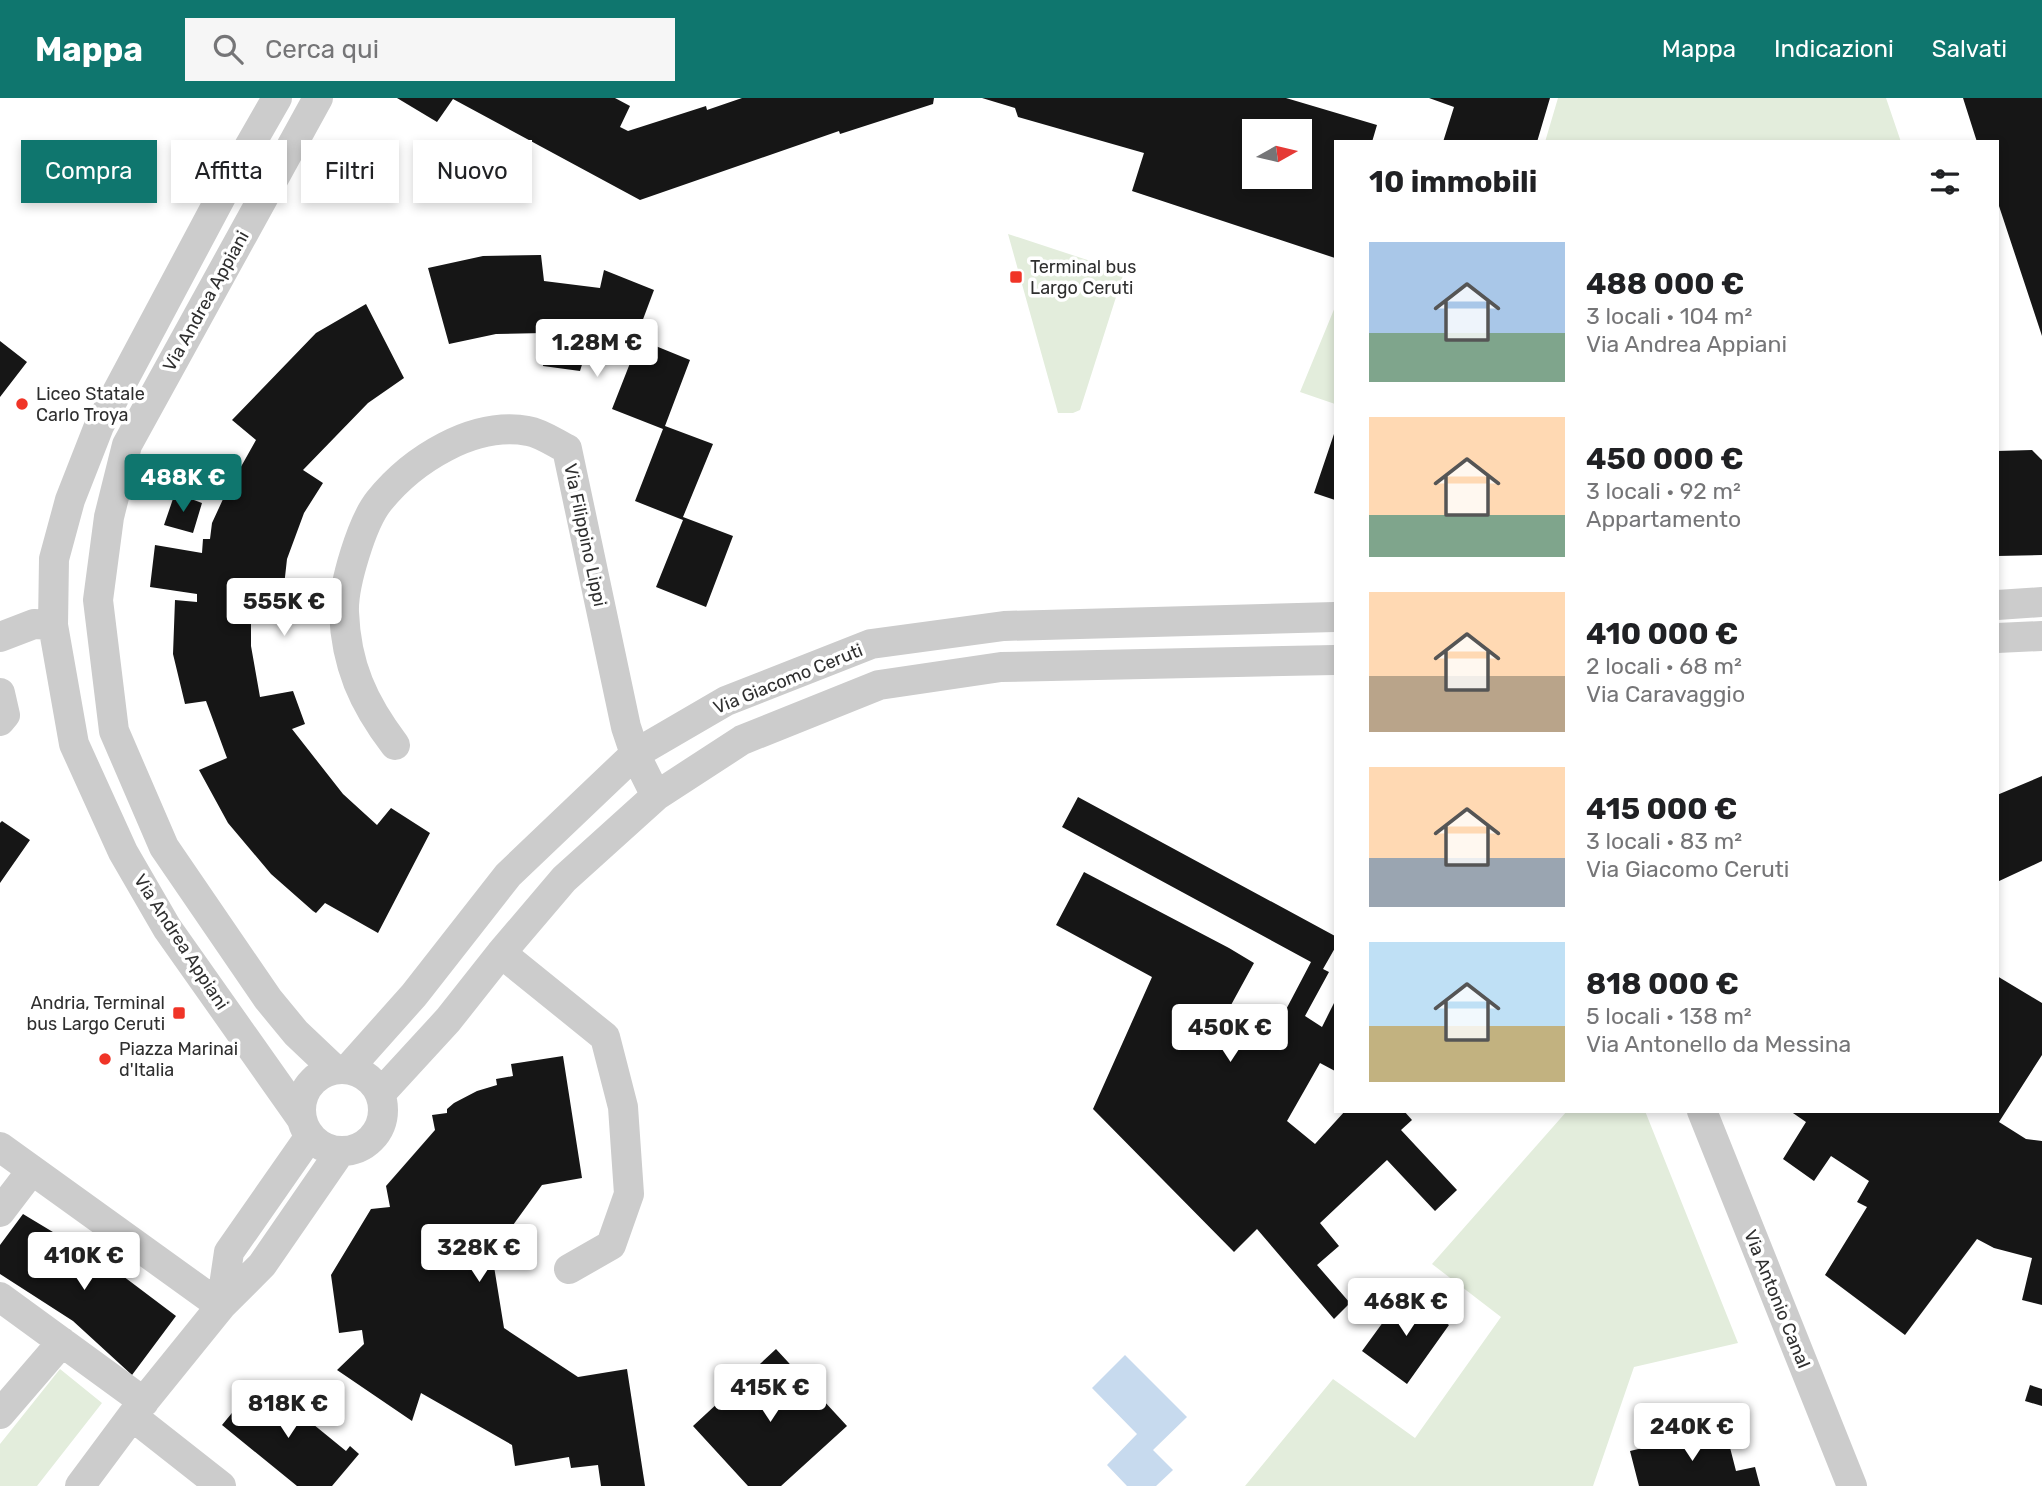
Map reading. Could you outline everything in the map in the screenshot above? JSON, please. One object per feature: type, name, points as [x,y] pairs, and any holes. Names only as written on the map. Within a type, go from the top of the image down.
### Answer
[{"type":"street","name":"Via Andrea Appiani","points":[[276,98],[99,426],[70,500],[54,559],[53,625],[74,744],[123,852],[167,928],[306,1127]]},
{"type":"street","name":"Via Andrea Appiani","points":[[318,98],[127,445],[108,517],[98,600],[114,731],[164,847],[268,999],[296,1033],[341,1069]]},
{"type":"street","name":"Via Filippino Lippi","points":[[395,745],[375,719],[359,688],[349,650],[344,610],[352,562],[362,534],[377,502],[405,474],[431,454],[460,440],[495,430],[530,431],[567,449],[626,727],[635,754],[656,796]]},
{"type":"street","points":[[1999,606],[2042,602]]},
{"type":"street","name":"Via Giacomo Ceruti","points":[[306,1127],[301,1101],[308,1087],[319,1075],[341,1069],[414,995],[508,875],[635,754],[726,701],[871,644],[1004,626],[1334,617]]},
{"type":"street","points":[[0,637],[34,624],[53,625]]},
{"type":"street","points":[[1999,638],[2042,636]]},
{"type":"street","points":[[380,1094],[448,1020],[564,879],[656,796],[742,740],[879,685],[1001,667],[1334,660]]},
{"type":"street","points":[[0,693],[5,715],[0,722]]},
{"type":"street","points":[[501,953],[605,1037],[623,1107],[629,1194],[611,1245],[569,1269]]},
{"type":"street","points":[[221,1306],[229,1252],[306,1127],[323,1147],[340,1152],[356,1149],[371,1140],[380,1126],[383,1110],[380,1094],[372,1082],[362,1074],[341,1069]]},
{"type":"street","name":"Via Antonio Canal","points":[[1703,1113],[1852,1486]]},
{"type":"street","points":[[0,1147],[221,1306]]},
{"type":"street","points":[[80,1486],[221,1306],[262,1265],[340,1152]]},
{"type":"street","points":[[0,1212],[32,1170]]},
{"type":"street","points":[[0,1297],[62,1342],[221,1486]]},
{"type":"street","points":[[3,1404],[62,1342]]},
{"type":"green space","points":[[1558,98],[1886,98],[1900,140],[1546,140]]},
{"type":"green space","points":[[1008,234],[1124,272],[1080,410],[1073,413],[1058,413]]},
{"type":"green space","points":[[1334,309],[1334,404],[1300,392]]},
{"type":"green space","points":[[1565,1113],[1646,1113],[1738,1343],[1634,1367],[1593,1486],[1245,1486],[1333,1379],[1415,1438],[1501,1317],[1432,1264]]},
{"type":"green space","points":[[60,1369],[102,1403],[37,1486],[0,1486],[0,1444]]},
{"type":"water","points":[[1125,1355],[1187,1417],[1153,1450],[1173,1470],[1156,1486],[1127,1486],[1107,1465],[1137,1434],[1092,1388]]},
{"type":"building","points":[[397,98],[615,98],[630,106],[620,127],[628,131],[706,106],[707,110],[742,98],[934,98],[933,104],[840,134],[839,131],[640,200],[453,99],[437,122]]},
{"type":"building","points":[[982,98],[1286,98],[1377,125],[1373,140],[1334,140],[1334,258],[1132,191],[1144,153],[1018,117],[1015,108]]},
{"type":"building","points":[[1429,98],[1550,98],[1538,140],[1444,140],[1454,107]]},
{"type":"building","points":[[1963,98],[2042,98],[2042,336],[1999,206],[1999,140],[1976,140]]},
{"type":"building","points":[[541,255],[544,281],[600,288],[604,270],[654,290],[636,338],[690,360],[665,426],[713,444],[683,517],[733,536],[706,607],[656,587],[683,520],[635,501],[663,429],[612,409],[634,353],[591,336],[580,371],[543,366],[544,333],[496,334],[449,344],[428,268],[483,256]]},
{"type":"building","points":[[366,304],[404,378],[368,403],[303,470],[323,483],[304,513],[287,559],[283,595],[251,591],[251,646],[260,697],[293,691],[305,724],[292,729],[343,794],[377,825],[391,808],[430,833],[378,933],[325,903],[316,913],[313,911],[271,874],[228,823],[199,770],[227,758],[206,701],[185,704],[173,654],[175,600],[197,602],[197,594],[150,587],[155,545],[202,553],[203,539],[210,539],[212,523],[224,497],[256,440],[232,420],[316,333]]},
{"type":"building","points":[[0,341],[27,362],[0,397]]},
{"type":"building","points":[[1334,434],[1334,500],[1314,493]]},
{"type":"building","points":[[2032,450],[2042,460],[2042,555],[1999,556],[1999,451]]},
{"type":"building","points":[[175,493],[202,503],[193,533],[164,525]]},
{"type":"building","points":[[2042,776],[2042,861],[1999,881],[1999,794]]},
{"type":"building","points":[[1078,797],[1334,935],[1334,950],[1323,969],[1329,972],[1305,1016],[1322,1027],[1334,1003],[1334,1070],[1320,1063],[1287,1121],[1315,1144],[1343,1113],[1406,1113],[1412,1120],[1401,1130],[1457,1190],[1435,1211],[1387,1160],[1320,1223],[1339,1246],[1317,1265],[1350,1303],[1334,1319],[1257,1229],[1234,1252],[1093,1109],[1152,977],[1056,925],[1084,872],[1229,948],[1254,963],[1225,1016],[1270,1040],[1311,962],[1062,827]]},
{"type":"building","points":[[2,821],[30,840],[0,883],[0,823]]},
{"type":"building","points":[[1999,977],[2042,1003],[2042,1055],[1999,1122],[2026,1139],[2042,1141],[2042,1305],[2022,1300],[2032,1258],[1994,1248],[1977,1239],[1905,1335],[1825,1275],[1867,1207],[1857,1202],[1869,1181],[1831,1156],[1814,1181],[1783,1159],[1806,1122],[1793,1113],[1999,1113]]},
{"type":"building","points":[[563,1056],[582,1178],[542,1185],[492,1254],[504,1328],[578,1377],[627,1369],[645,1486],[601,1486],[598,1465],[571,1468],[569,1457],[515,1466],[512,1445],[421,1393],[412,1421],[337,1370],[364,1344],[362,1330],[339,1333],[331,1275],[371,1209],[390,1207],[386,1186],[435,1130],[432,1115],[447,1113],[447,1109],[454,1103],[477,1091],[497,1085],[496,1079],[513,1076],[511,1064]]},
{"type":"building","points":[[23,1214],[111,1267],[176,1316],[132,1375],[73,1321],[0,1274],[0,1245]]},
{"type":"building","points":[[1405,1292],[1449,1325],[1407,1384],[1362,1351]]},
{"type":"building","points":[[776,1349],[847,1426],[781,1486],[748,1486],[693,1426]]},
{"type":"building","points":[[259,1380],[346,1451],[350,1446],[359,1454],[332,1486],[297,1486],[222,1425]]},
{"type":"building","points":[[2030,1385],[2042,1389],[2042,1406],[2025,1401]]},
{"type":"building","points":[[1725,1428],[1736,1471],[1755,1467],[1760,1486],[1639,1486],[1630,1451]]},
{"type":"place","name":"Terminal bus Largo Ceruti","points":[[1016,277]]},
{"type":"place","name":"Liceo Statale Carlo Troya","points":[[22,404]]},
{"type":"place","name":"Andria, Terminal bus Largo Ceruti","points":[[179,1013]]},
{"type":"place","name":"Piazza Marinai d'Italia","points":[[105,1059]]}]
